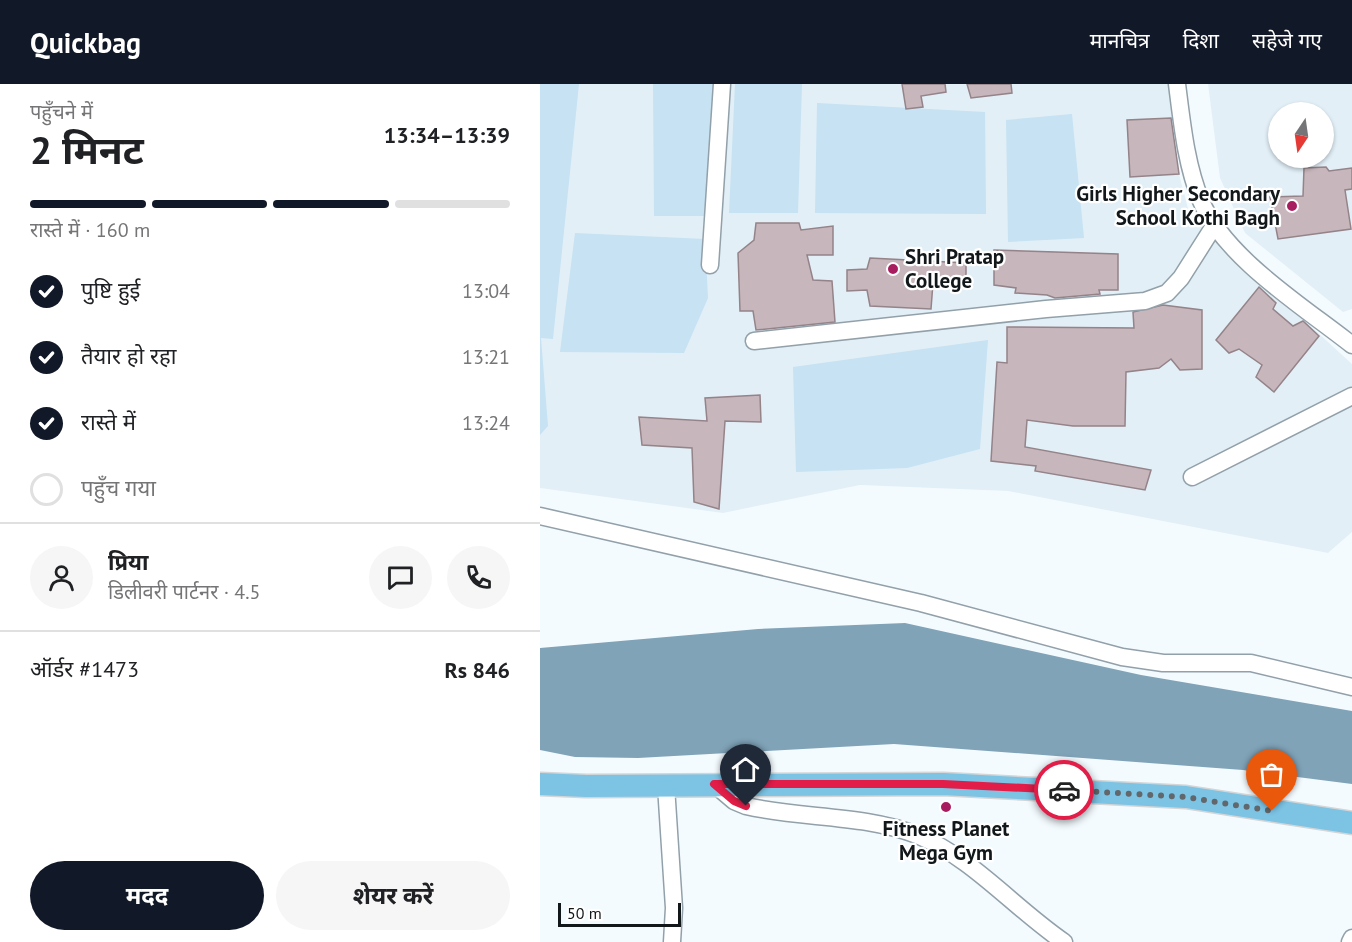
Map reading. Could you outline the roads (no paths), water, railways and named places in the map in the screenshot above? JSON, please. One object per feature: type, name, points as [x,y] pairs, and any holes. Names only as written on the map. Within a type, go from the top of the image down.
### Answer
[{"type":"main road","points":[[540,783],[666,786],[943,784],[1186,797],[1352,823]]},
{"type":"street","points":[[710,265],[722,84]]},
{"type":"street","points":[[1178,84],[1183,129],[1192,170],[1201,201],[1214,226],[1235,252],[1352,345]]},
{"type":"street","points":[[754,341],[1046,309],[1145,301],[1167,293],[1181,278],[1214,226]]},
{"type":"street","points":[[1192,477],[1352,396]]},
{"type":"street","points":[[540,516],[910,600],[1122,657],[1163,663],[1251,663],[1352,687]]},
{"type":"street","points":[[714,784],[734,801],[746,806],[879,826],[915,835],[964,862],[1064,942]]},
{"type":"street","points":[[666,786],[674,908],[672,942]]},
{"type":"place","name":"Girls Higher Secondary School Kothi Bagh","points":[[1292,206]]},
{"type":"place","name":"Shri Pratap College","points":[[893,269]]},
{"type":"place","name":"Fitness Planet Mega Gym","points":[[946,807]]}]
